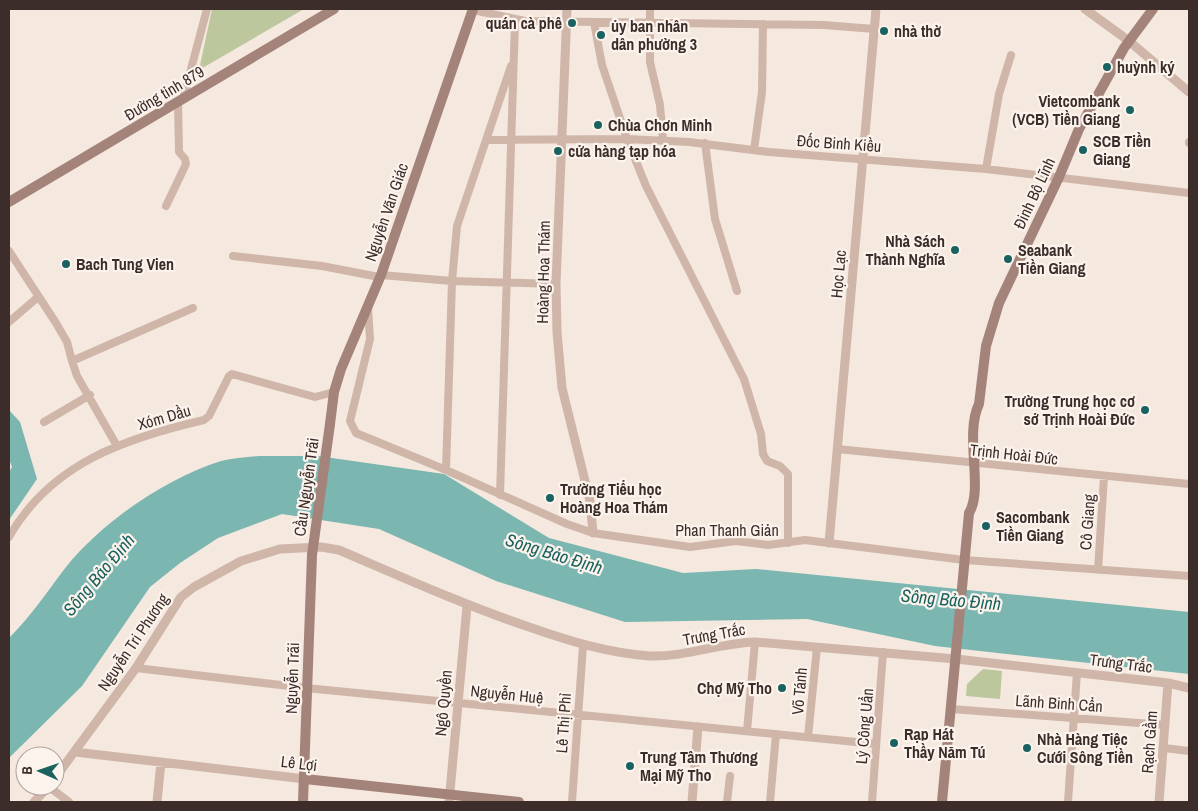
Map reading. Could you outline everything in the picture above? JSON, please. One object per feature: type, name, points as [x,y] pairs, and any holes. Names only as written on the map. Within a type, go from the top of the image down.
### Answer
[{"type":"main road","name":"Đường tỉnh 879","points":[[9,202],[334,9]]},
{"type":"main road","name":"Nguyễn Văn Giác","points":[[330,424],[334,392],[348,350],[380,276],[473,9]]},
{"type":"main road","name":"Đinh Bộ Lĩnh","points":[[942,802],[957,655],[964,560],[969,513],[973,507],[974,464],[979,448],[982,412],[979,404],[986,346],[999,303],[1059,177],[1079,129],[1129,42],[1153,9]]},
{"type":"main road","name":"Cầu Nguyễn Trãi","points":[[312,555],[330,424]]},
{"type":"main road","name":"Nguyễn Trãi","points":[[303,802],[312,555]]},
{"type":"main road","name":"Lê Lợi","points":[[305,779],[449,799],[519,802]]},
{"type":"street","points":[[166,206],[186,164],[185,159],[179,152],[181,101],[207,9]]},
{"type":"street","points":[[473,9],[514,20],[649,24],[824,25],[874,29]]},
{"type":"street","name":"Hoàng Hoa Thám","points":[[567,9],[556,284],[562,388],[590,501],[593,533]]},
{"type":"street","points":[[650,9],[650,62],[660,104],[663,140]]},
{"type":"street","name":"Học Lạc","points":[[829,543],[876,9]]},
{"type":"street","points":[[1085,9],[1129,42],[1189,92]]},
{"type":"street","points":[[500,495],[514,20]]},
{"type":"street","points":[[594,22],[602,65],[627,139],[668,232],[744,378],[761,434],[763,454],[767,461],[780,466],[788,474],[788,543]]},
{"type":"street","points":[[754,150],[762,92],[763,24]]},
{"type":"street","points":[[986,170],[999,94],[1011,55]]},
{"type":"street","points":[[446,470],[452,281],[457,226],[514,57]]},
{"type":"street","name":"Đốc Binh Kiều","points":[[486,140],[562,141],[627,139],[705,143],[754,150],[862,158],[1059,177],[1189,192]]},
{"type":"street","points":[[705,143],[715,219],[737,291]]},
{"type":"street","points":[[9,250],[64,336],[77,376],[118,446]]},
{"type":"street","points":[[233,256],[322,266],[380,276],[452,281],[556,284]]},
{"type":"street","points":[[9,322],[38,297]]},
{"type":"street","name":"Phan Thanh Giản","points":[[367,305],[370,339],[351,415],[351,427],[356,432],[567,524],[593,533],[690,547],[736,540],[768,545],[805,540],[964,560],[1189,576]]},
{"type":"street","points":[[72,361],[193,308]]},
{"type":"street","name":"Xóm Dầu","points":[[9,537],[31,505],[51,484],[64,474],[118,446],[166,428],[204,420],[209,416],[228,376],[232,374],[315,397],[334,392]]},
{"type":"street","points":[[44,422],[90,396]]},
{"type":"street","name":"Trịnh Hoài Đức","points":[[837,449],[1189,484]]},
{"type":"street","name":"Cô Giang","points":[[1098,570],[1104,477]]},
{"type":"street","name":"Trưng Trắc","points":[[321,548],[339,550],[467,606],[583,646],[617,652],[676,656],[737,643],[755,642],[883,652],[957,655],[1077,673],[1168,683],[1189,688]]},
{"type":"street","name":"Nguyễn Tri Phương","points":[[65,765],[136,668],[181,597],[194,587],[241,561],[280,549],[321,548]]},
{"type":"street","name":"Ngô Quyền","points":[[449,799],[467,606]]},
{"type":"street","points":[[747,732],[755,642]]},
{"type":"street","name":"Lê Thị Phỉ","points":[[572,802],[583,646]]},
{"type":"street","name":"Võ Tánh","points":[[808,737],[817,647]]},
{"type":"street","name":"Lý Công Uẩn","points":[[872,802],[883,652]]},
{"type":"street","name":"Nguyễn Huệ","points":[[136,668],[306,688],[876,744]]},
{"type":"street","points":[[1068,802],[1077,673]]},
{"type":"street","name":"Rạch Gầm","points":[[1159,802],[1168,683]]},
{"type":"street","name":"Lãnh Binh Cẩn","points":[[951,708],[1165,724]]},
{"type":"street","points":[[692,802],[698,726]]},
{"type":"street","points":[[770,802],[776,734]]},
{"type":"street","points":[[1164,748],[1189,750]]},
{"type":"street","name":"Lê Lợi","points":[[75,752],[305,779]]},
{"type":"street","points":[[157,802],[162,762]]},
{"type":"street","points":[[727,802],[730,776]]},
{"type":"green space","points":[[212,9],[304,9],[199,70]]},
{"type":"green space","points":[[983,669],[1002,671],[1000,699],[966,696],[967,684]]},
{"type":"water","points":[[9,410],[20,422],[37,479],[9,520],[9,472],[12,467],[9,459]]},
{"type":"water","name":"Sông Bảo Định","points":[[318,456],[444,474],[549,538],[683,573],[756,569],[1189,612],[1189,674],[935,646],[807,619],[625,622],[496,581],[379,529],[282,514],[218,538],[180,563],[150,587],[82,686],[21,746],[15,746],[15,752],[9,758],[9,638],[81,550],[117,518],[157,490],[178,479],[221,461],[235,458]]},
{"type":"place","name":"quán cà phê","points":[[572,23]]},
{"type":"place","name":"nhà thờ","points":[[884,31]]},
{"type":"place","name":"ủy ban nhân dân phường 3","points":[[601,35]]},
{"type":"place","name":"huỳnh ký","points":[[1107,67]]},
{"type":"place","name":"Vietcombank (VCB) Tiền Giang","points":[[1130,110]]},
{"type":"place","name":"Chùa Chơn Minh","points":[[598,125]]},
{"type":"place","name":"SCB Tiền Giang","points":[[1083,150]]},
{"type":"place","name":"cửa hàng tạp hóa","points":[[558,151]]},
{"type":"place","name":"Nhà Sách Thành Nghĩa","points":[[955,250]]},
{"type":"place","name":"Seabank Tiền Giang","points":[[1008,259]]},
{"type":"place","name":"Bach Tung Vien","points":[[66,264]]},
{"type":"place","name":"Trường Trung học cơ sở Trịnh Hoài Đức","points":[[1145,410]]},
{"type":"place","name":"Trường Tiểu học Hoàng Hoa Thám","points":[[550,498]]},
{"type":"place","name":"Sacombank Tiền Giang","points":[[986,526]]},
{"type":"place","name":"Chợ Mỹ Tho","points":[[782,688]]},
{"type":"place","name":"Rạp Hát Thầy Năm Tú","points":[[894,743]]},
{"type":"place","name":"Nhà Hàng Tiệc Cưới Sông Tiền","points":[[1027,748]]},
{"type":"place","name":"Trung Tâm Thương Mại Mỹ Tho","points":[[630,766]]}]
